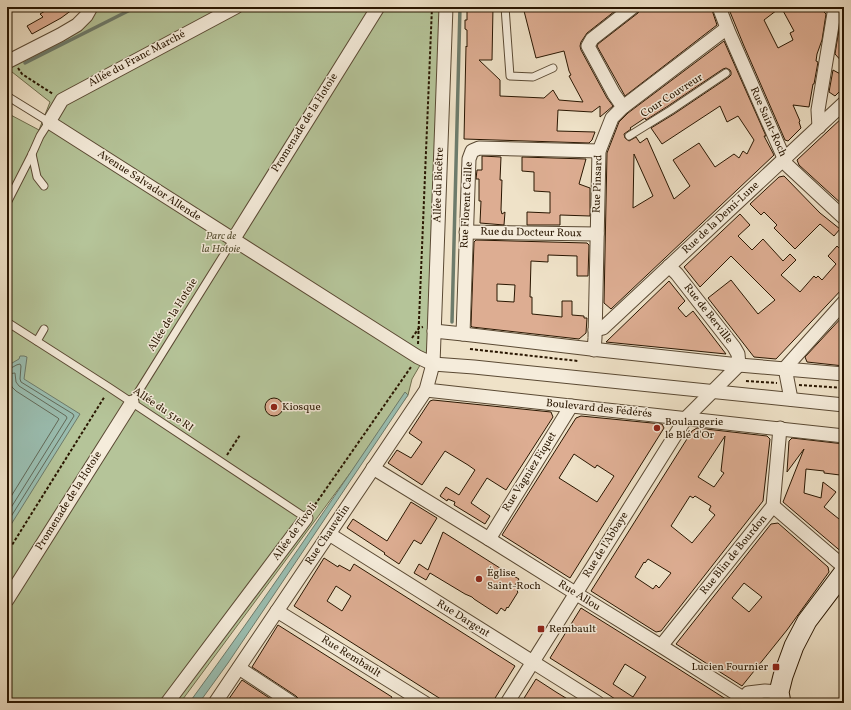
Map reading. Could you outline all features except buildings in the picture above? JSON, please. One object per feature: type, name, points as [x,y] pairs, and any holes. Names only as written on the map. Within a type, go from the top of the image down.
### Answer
[{"type":"main road","points":[[780,697],[783,676],[794,646],[807,621],[844,572]]},
{"type":"street","points":[[10,60],[60,35],[77,24],[86,16],[91,7]]},
{"type":"street","name":"Allée du Franc Marché","points":[[62,100],[236,7]]},
{"type":"street","name":"Promenade de la Hotoie","points":[[233,240],[378,7]]},
{"type":"street","name":"Allée du Bicêtre","points":[[433,364],[429,329],[446,7]]},
{"type":"street","points":[[623,107],[614,94],[588,46],[592,39],[633,7]]},
{"type":"street","name":"Rue Saint-Roch","points":[[719,7],[738,64],[787,165],[844,218]]},
{"type":"street","points":[[819,127],[818,110],[835,7]]},
{"type":"street","name":"Rue Pinsard","points":[[594,350],[599,151],[612,118],[623,107],[727,28]]},
{"type":"street","points":[[49,122],[62,100]]},
{"type":"street","name":"Rue de la Demi-Lune","points":[[595,330],[603,328],[844,103]]},
{"type":"street","name":"Avenue Salvador Allende","points":[[49,122],[418,357],[433,364]]},
{"type":"street","name":"Rue Florent Caille","points":[[463,334],[469,158],[472,151],[479,148],[599,151]]},
{"type":"street","name":"Rue du Docteur Roux","points":[[466,232],[597,234]]},
{"type":"street","name":"Rue de Berville","points":[[670,266],[734,346],[738,354],[738,365]]},
{"type":"street","points":[[786,368],[844,302]]},
{"type":"street","points":[[429,329],[594,350],[844,374]]},
{"type":"street","points":[[433,364],[844,405]]},
{"type":"street","name":"Rue Chauvelin","points":[[215,703],[426,390],[433,364]]},
{"type":"street","name":"Rue de l'Abbaye","points":[[506,703],[686,418],[738,365]]},
{"type":"street","points":[[786,368],[791,399]]},
{"type":"street","name":"Boulevard des Fédérés","points":[[426,390],[844,436]]},
{"type":"street","name":"Promenade de la Hotoie","points":[[7,600],[132,402]]},
{"type":"street","name":"Rue Vagniez Fiquet","points":[[489,539],[572,406]]},
{"type":"street","name":"Rue Blin de Bourdon","points":[[661,646],[773,506],[780,428]]},
{"type":"street","name":"Rue Allou","points":[[373,468],[661,646],[741,701]]},
{"type":"street","points":[[773,506],[844,567]]},
{"type":"street","name":"Allée de Tivoli","points":[[168,703],[306,518]]},
{"type":"street","name":"Rue Dargent","points":[[329,534],[598,703]]},
{"type":"street","name":"Rue Rembault","points":[[277,611],[425,703]]},
{"type":"street","points":[[239,668],[292,703]]},
{"type":"street","points":[[741,701],[748,693],[765,691],[780,697]]},
{"type":"lane","points":[[505,7],[510,76],[533,77],[553,68]]},
{"type":"lane","name":"Cour Couvreur","points":[[629,136],[726,73]]},
{"type":"lane","name":"Avenue Salvador Allende","points":[[7,96],[49,122]]},
{"type":"lane","points":[[7,203],[40,136],[49,122]]},
{"type":"lane","points":[[32,154],[37,177],[44,186]]},
{"type":"lane","name":"Allée de la Hotoie","points":[[132,402],[233,240]]},
{"type":"lane","name":"Allée du 51e RI","points":[[7,322],[132,402],[306,518]]},
{"type":"lane","points":[[37,341],[44,329]]},
{"type":"path","points":[[418,357],[432,7]]},
{"type":"path","points":[[10,60],[22,74],[62,100]]},
{"type":"path","points":[[419,328],[429,329]]},
{"type":"path","points":[[412,338],[419,328]]},
{"type":"path","name":"Allée de Tivoli","points":[[306,518],[418,357]]},
{"type":"path","points":[[7,553],[110,388]]},
{"type":"path","points":[[222,462],[240,435]]},
{"type":"green space","name":"Parc de la Hotoie","points":[[96,7],[442,7],[430,348],[412,379],[408,395],[180,703],[7,703],[7,113],[39,130],[50,102],[7,68]]},
{"type":"water","points":[[20,356],[27,357],[24,379],[80,414],[7,531],[7,366],[19,359]]},
{"type":"water","points":[[405,392],[408,395],[228,663],[199,703],[189,703],[272,587]]},
{"type":"waterway","points":[[25,63],[136,7]]},
{"type":"waterway","points":[[452,322],[460,7]]},
{"type":"place","name":"Kiosque","points":[[274,407]]},
{"type":"place","name":"Boulangerie le Blé d'Or","points":[[657,428]]},
{"type":"place","name":"Église Saint-Roch","points":[[479,579]]},
{"type":"place","name":"Rembault","points":[[541,629]]},
{"type":"place","name":"Lucien Fournier","points":[[776,667]]}]
